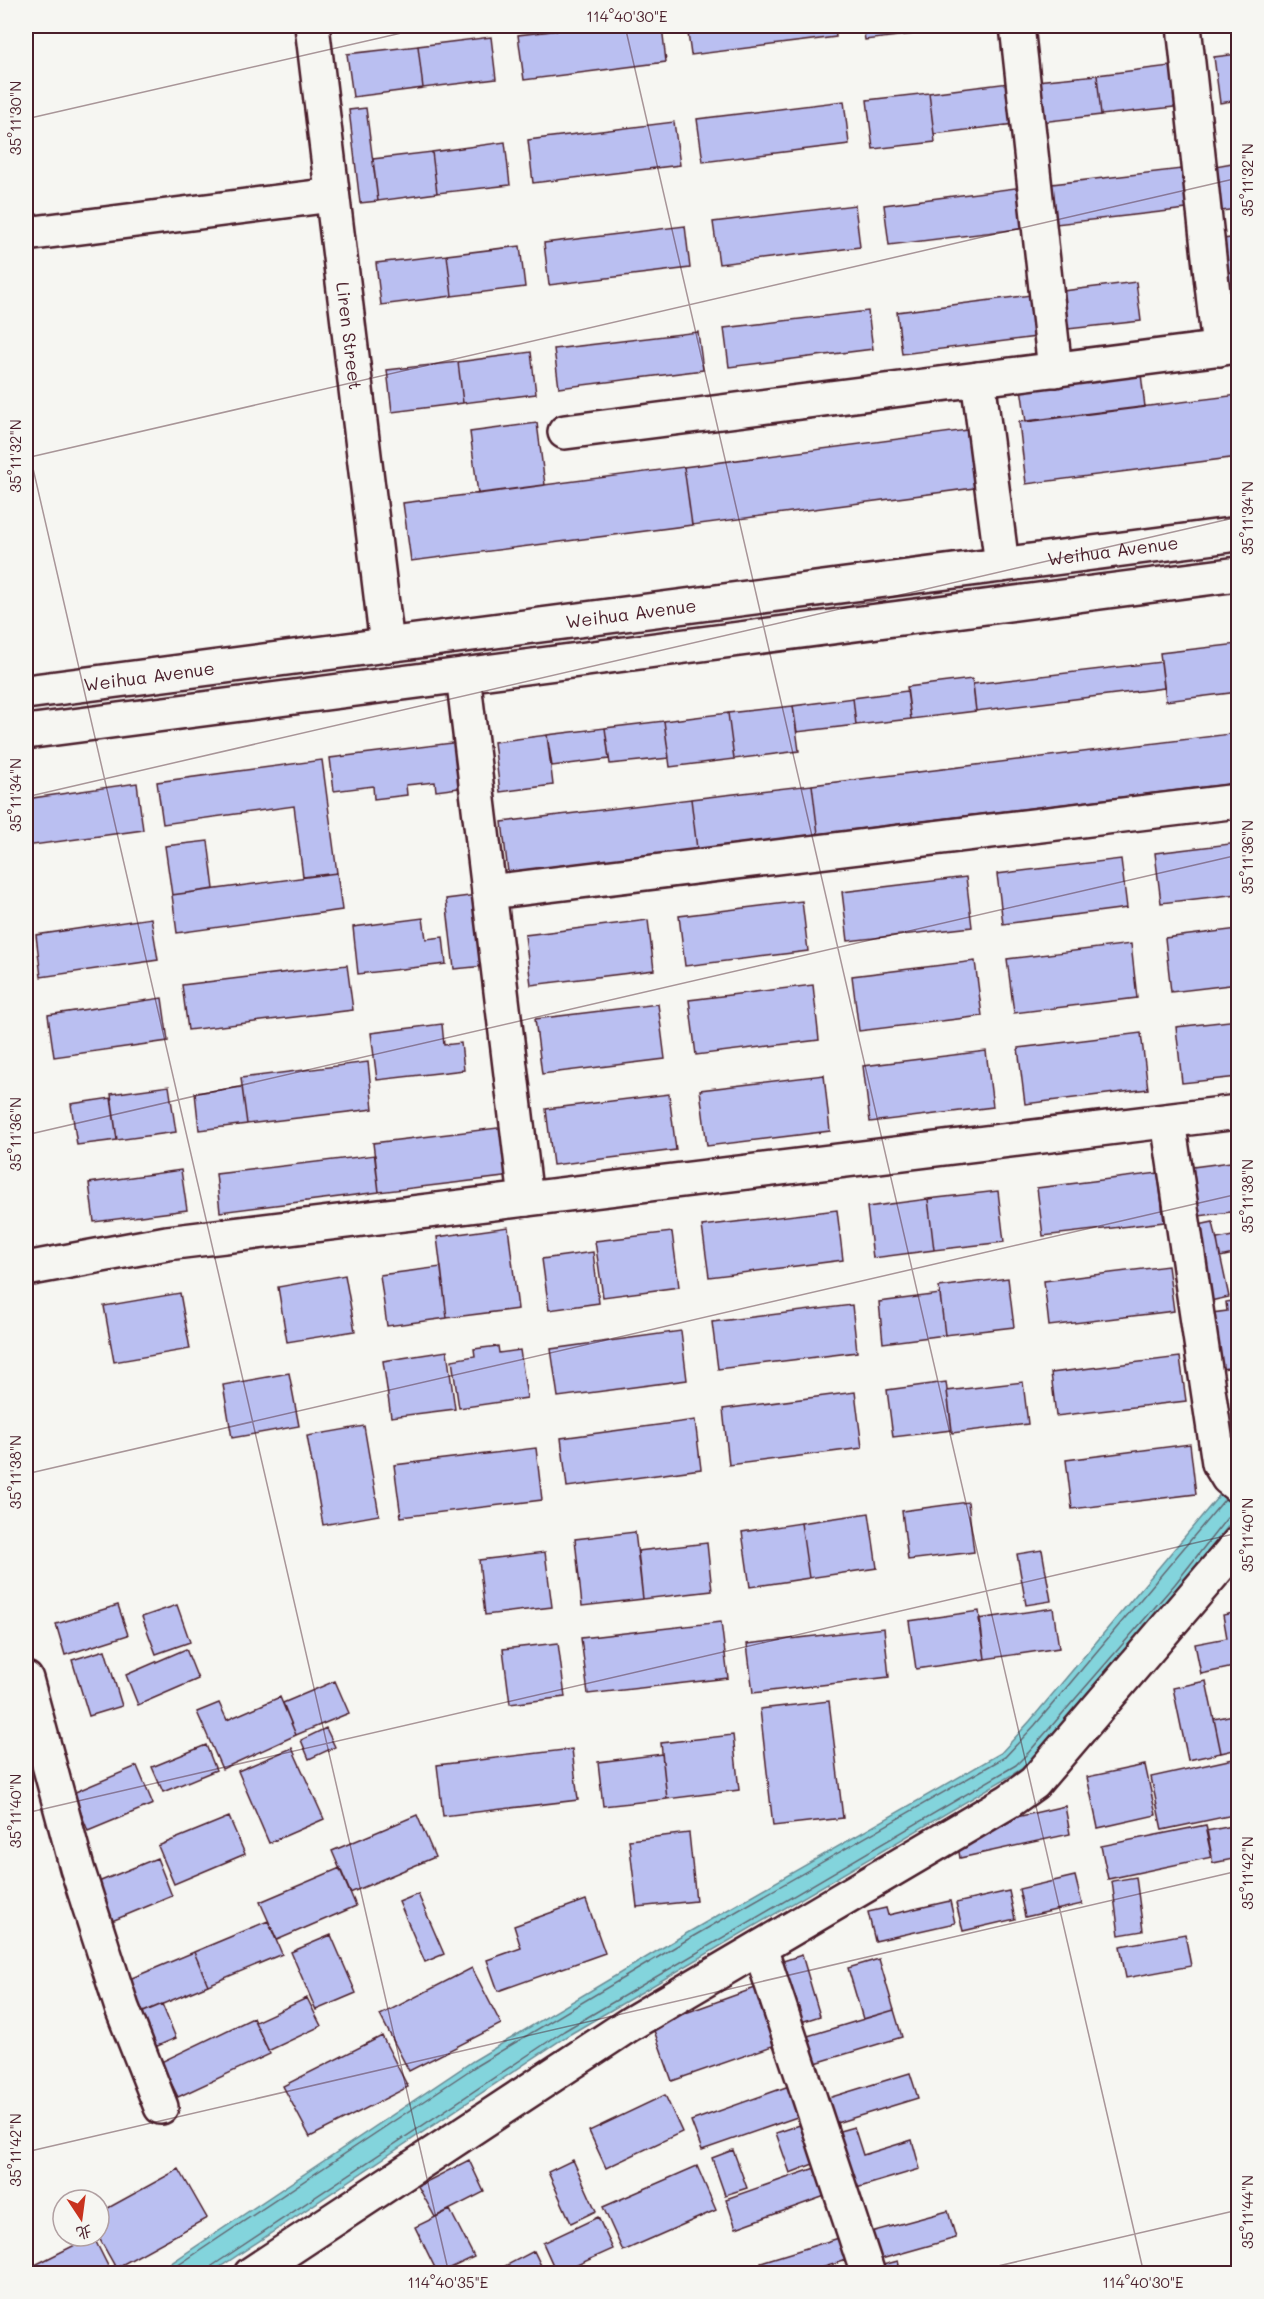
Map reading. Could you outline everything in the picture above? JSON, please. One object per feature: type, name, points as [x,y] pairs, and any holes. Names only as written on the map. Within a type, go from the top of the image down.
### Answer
[{"type":"street","name":"Liren Street","points":[[312,26],[387,645]]},
{"type":"street","points":[[1017,26],[1055,370]]},
{"type":"street","points":[[565,432],[1229,348],[1184,26]]},
{"type":"street","points":[[26,234],[332,195]]},
{"type":"street","points":[[978,379],[1002,565]]},
{"type":"street","name":"Weihua Avenue","points":[[26,692],[1239,534]]},
{"type":"street","points":[[26,732],[1239,574]]},
{"type":"street","points":[[463,675],[526,1199]]},
{"type":"street","points":[[489,892],[1239,801]]},
{"type":"street","points":[[26,1269],[167,1243],[1239,1112]]},
{"type":"street","points":[[1168,1121],[1219,1463],[1234,1482]]},
{"type":"street","points":[[251,2274],[630,2024],[1009,1801],[1034,1783],[1239,1544]]},
{"type":"street","points":[[26,1679],[77,1868],[122,2008],[161,2107]]},
{"type":"street","points":[[760,1948],[868,2274]]},
{"type":"water","points":[[1238,1473],[1238,1514],[1179,1588],[1034,1757],[1020,1770],[567,2036],[211,2273],[155,2274],[473,2061],[682,1936],[1001,1753]]},
{"type":"building","points":[[595,26],[662,26],[666,62],[524,80],[518,35]]},
{"type":"building","points":[[687,26],[835,26],[836,37],[691,55]]},
{"type":"building","points":[[863,26],[983,26],[865,40]]},
{"type":"building","points":[[491,37],[496,79],[423,88],[418,46]]},
{"type":"building","points":[[418,46],[423,88],[353,97],[347,54]]},
{"type":"building","points":[[1238,54],[1238,100],[1220,103],[1214,57]]},
{"type":"building","points":[[1178,65],[1183,106],[1101,115],[1097,75]]},
{"type":"building","points":[[1097,75],[1101,115],[1041,122],[1036,81]]},
{"type":"building","points":[[1009,83],[1014,124],[934,134],[929,93]]},
{"type":"building","points":[[929,93],[935,142],[873,149],[867,100]]},
{"type":"building","points":[[844,101],[849,144],[703,162],[697,119]]},
{"type":"building","points":[[366,108],[378,201],[360,203],[349,110]]},
{"type":"building","points":[[674,122],[680,165],[533,183],[528,140]]},
{"type":"building","points":[[505,142],[510,185],[437,193],[432,152]]},
{"type":"building","points":[[432,152],[437,193],[378,201],[373,159]]},
{"type":"building","points":[[1238,162],[1238,209],[1221,211],[1215,166]]},
{"type":"building","points":[[1190,168],[1195,208],[1056,224],[1052,184]]},
{"type":"building","points":[[1023,187],[1027,228],[889,245],[884,205]]},
{"type":"building","points":[[855,205],[860,247],[719,264],[713,222]]},
{"type":"building","points":[[685,226],[690,268],[549,285],[544,243]]},
{"type":"building","points":[[1238,237],[1238,271],[1227,273],[1223,239]]},
{"type":"building","points":[[520,246],[525,287],[452,296],[447,255]]},
{"type":"building","points":[[447,255],[452,296],[381,305],[376,263]]},
{"type":"building","points":[[1238,271],[1238,317],[1233,318],[1227,273]]},
{"type":"building","points":[[1136,282],[1141,321],[1068,329],[1063,291]]},
{"type":"building","points":[[1031,295],[1036,337],[902,354],[897,312]]},
{"type":"building","points":[[868,311],[873,349],[729,367],[724,328]]},
{"type":"building","points":[[698,332],[703,370],[559,388],[554,349]]},
{"type":"building","points":[[531,352],[536,394],[463,403],[458,362]]},
{"type":"building","points":[[458,362],[463,403],[392,412],[387,370]]},
{"type":"building","points":[[1141,374],[1145,407],[1026,422],[1021,388]]},
{"type":"building","points":[[1238,395],[1238,457],[1026,484],[1019,422]]},
{"type":"building","points":[[537,423],[545,485],[478,494],[470,432]]},
{"type":"building","points":[[967,430],[974,488],[692,525],[684,467]]},
{"type":"building","points":[[684,467],[692,525],[411,561],[403,503]]},
{"type":"building","points":[[1238,644],[1238,692],[1166,701],[1160,653]]},
{"type":"building","points":[[1161,662],[1164,688],[976,711],[973,684]]},
{"type":"building","points":[[972,679],[976,711],[911,719],[907,687]]},
{"type":"building","points":[[907,691],[911,719],[856,725],[853,698]]},
{"type":"building","points":[[853,698],[856,725],[797,732],[793,706]]},
{"type":"building","points":[[793,706],[799,751],[734,759],[728,713]]},
{"type":"building","points":[[728,713],[734,759],[670,767],[664,721]]},
{"type":"building","points":[[664,721],[669,758],[610,764],[605,728]]},
{"type":"building","points":[[605,728],[609,759],[552,766],[547,735]]},
{"type":"building","points":[[1238,733],[1238,783],[818,834],[812,785]]},
{"type":"building","points":[[547,735],[553,785],[500,792],[494,742]]},
{"type":"building","points":[[460,742],[466,787],[436,791],[435,782],[406,785],[407,795],[374,799],[373,786],[334,791],[330,758]]},
{"type":"building","points":[[322,760],[337,873],[303,877],[294,806],[163,824],[157,782]]},
{"type":"building","points":[[137,783],[143,830],[26,846],[26,799]]},
{"type":"building","points":[[812,785],[818,834],[697,849],[691,799]]},
{"type":"building","points":[[691,799],[697,849],[508,872],[502,822]]},
{"type":"building","points":[[208,841],[214,889],[172,895],[165,846]]},
{"type":"building","points":[[1238,843],[1238,894],[1161,903],[1155,853]]},
{"type":"building","points":[[1121,859],[1127,908],[1003,924],[997,874]]},
{"type":"building","points":[[337,873],[342,910],[177,933],[172,895]]},
{"type":"building","points":[[966,877],[972,927],[848,941],[842,892]]},
{"type":"building","points":[[477,895],[485,966],[454,969],[446,899]]},
{"type":"building","points":[[802,901],[808,951],[685,966],[679,916]]},
{"type":"building","points":[[151,918],[158,960],[41,977],[36,935]]},
{"type":"building","points":[[423,918],[426,939],[443,937],[446,964],[358,974],[353,927]]},
{"type":"building","points":[[648,920],[654,970],[531,985],[525,935]]},
{"type":"building","points":[[1238,929],[1238,984],[1171,992],[1165,938]]},
{"type":"building","points":[[1131,944],[1137,998],[1014,1013],[1007,959]]},
{"type":"building","points":[[975,961],[982,1016],[859,1031],[852,976]]},
{"type":"building","points":[[347,965],[353,1010],[188,1030],[182,985]]},
{"type":"building","points":[[813,985],[819,1040],[696,1055],[689,1000]]},
{"type":"building","points":[[162,998],[168,1041],[54,1057],[48,1015]]},
{"type":"building","points":[[658,1004],[665,1059],[542,1074],[535,1019]]},
{"type":"building","points":[[1238,1020],[1238,1077],[1182,1083],[1176,1027]]},
{"type":"building","points":[[442,1024],[444,1045],[461,1043],[464,1070],[377,1080],[371,1033]]},
{"type":"building","points":[[1141,1033],[1148,1089],[1025,1104],[1018,1048]]},
{"type":"building","points":[[986,1051],[993,1107],[870,1122],[863,1066]]},
{"type":"building","points":[[368,1062],[373,1109],[247,1124],[241,1078]]},
{"type":"building","points":[[824,1075],[830,1131],[707,1146],[700,1090]]},
{"type":"building","points":[[169,1086],[176,1132],[117,1140],[111,1094]]},
{"type":"building","points":[[242,1087],[247,1124],[199,1130],[195,1093]]},
{"type":"building","points":[[669,1094],[676,1150],[553,1165],[546,1109]]},
{"type":"building","points":[[111,1098],[117,1140],[77,1145],[71,1104]]},
{"type":"building","points":[[506,1127],[512,1176],[379,1192],[373,1143]]},
{"type":"building","points":[[375,1155],[379,1192],[220,1212],[216,1174]]},
{"type":"building","points":[[1238,1161],[1238,1211],[1199,1216],[1193,1167]]},
{"type":"building","points":[[181,1170],[187,1210],[94,1222],[89,1183]]},
{"type":"building","points":[[1158,1173],[1164,1222],[1043,1236],[1037,1188]]},
{"type":"building","points":[[998,1191],[1004,1242],[934,1250],[928,1199]]},
{"type":"building","points":[[928,1199],[934,1250],[873,1258],[867,1207]]},
{"type":"building","points":[[837,1210],[843,1260],[709,1277],[702,1226]]},
{"type":"building","points":[[1213,1222],[1229,1297],[1210,1301],[1194,1226]]},
{"type":"building","points":[[508,1227],[518,1309],[447,1318],[437,1237]]},
{"type":"building","points":[[672,1232],[679,1287],[603,1297],[595,1241]]},
{"type":"building","points":[[1238,1235],[1238,1253],[1220,1257],[1217,1239]]},
{"type":"building","points":[[593,1252],[599,1303],[549,1310],[542,1259]]},
{"type":"building","points":[[1168,1266],[1174,1311],[1049,1326],[1044,1281]]},
{"type":"building","points":[[441,1267],[447,1318],[387,1326],[380,1275]]},
{"type":"building","points":[[345,1275],[355,1331],[287,1342],[278,1287]]},
{"type":"building","points":[[1008,1278],[1014,1327],[945,1335],[939,1287]]},
{"type":"building","points":[[180,1293],[190,1349],[114,1362],[104,1306]]},
{"type":"building","points":[[940,1294],[945,1335],[883,1343],[879,1302]]},
{"type":"building","points":[[1238,1300],[1238,1367],[1211,1370],[1204,1314],[1227,1311],[1226,1302]]},
{"type":"building","points":[[852,1305],[857,1352],[718,1369],[712,1322]]},
{"type":"building","points":[[681,1331],[687,1380],[558,1397],[551,1349]]},
{"type":"building","points":[[498,1346],[499,1353],[520,1350],[527,1398],[459,1408],[452,1360],[475,1356],[474,1349]]},
{"type":"building","points":[[447,1351],[455,1409],[391,1417],[383,1361]]},
{"type":"building","points":[[1180,1357],[1186,1401],[1056,1416],[1051,1373]]},
{"type":"building","points":[[289,1373],[299,1426],[232,1438],[223,1385]]},
{"type":"building","points":[[946,1382],[952,1430],[893,1437],[887,1390]]},
{"type":"building","points":[[1023,1382],[1028,1424],[952,1433],[947,1391]]},
{"type":"building","points":[[855,1392],[862,1448],[729,1465],[723,1409]]},
{"type":"building","points":[[695,1420],[701,1469],[567,1487],[561,1438]]},
{"type":"building","points":[[364,1426],[379,1515],[323,1525],[307,1436]]},
{"type":"building","points":[[1190,1444],[1196,1494],[1072,1509],[1066,1460]]},
{"type":"building","points":[[536,1448],[542,1500],[401,1517],[394,1465]]},
{"type":"building","points":[[968,1502],[974,1552],[908,1560],[902,1511]]},
{"type":"building","points":[[869,1513],[877,1568],[809,1578],[801,1523]]},
{"type":"building","points":[[801,1523],[809,1578],[750,1587],[742,1532]]},
{"type":"building","points":[[635,1532],[643,1599],[582,1606],[575,1539]]},
{"type":"building","points":[[707,1543],[712,1591],[643,1599],[638,1551]]},
{"type":"building","points":[[1042,1550],[1051,1601],[1026,1605],[1017,1554]]},
{"type":"building","points":[[545,1552],[552,1607],[485,1615],[479,1560]]},
{"type":"building","points":[[118,1605],[128,1635],[65,1655],[56,1624]]},
{"type":"building","points":[[177,1605],[190,1642],[156,1654],[142,1617]]},
{"type":"building","points":[[1053,1608],[1059,1648],[985,1659],[979,1619]]},
{"type":"building","points":[[979,1611],[985,1659],[916,1669],[909,1621]]},
{"type":"building","points":[[1238,1612],[1238,1666],[1201,1674],[1195,1644],[1227,1638],[1223,1615]]},
{"type":"building","points":[[721,1622],[728,1678],[588,1694],[581,1638]]},
{"type":"building","points":[[884,1628],[889,1677],[753,1693],[747,1644]]},
{"type":"building","points":[[558,1643],[565,1697],[510,1704],[503,1649]]},
{"type":"building","points":[[186,1649],[198,1679],[138,1705],[126,1675]]},
{"type":"building","points":[[105,1650],[122,1706],[89,1716],[72,1660]]},
{"type":"building","points":[[335,1681],[349,1713],[296,1735],[283,1703]]},
{"type":"building","points":[[1206,1681],[1221,1753],[1188,1760],[1173,1688]]},
{"type":"building","points":[[280,1697],[296,1735],[222,1769],[197,1712],[219,1703],[227,1720]]},
{"type":"building","points":[[829,1701],[843,1818],[773,1826],[760,1709]]},
{"type":"building","points":[[1238,1714],[1238,1749],[1221,1753],[1214,1719]]},
{"type":"building","points":[[326,1728],[335,1747],[309,1759],[301,1740]]},
{"type":"building","points":[[733,1735],[739,1790],[667,1799],[661,1743]]},
{"type":"building","points":[[206,1745],[216,1770],[163,1792],[152,1767]]},
{"type":"building","points":[[292,1748],[324,1819],[269,1843],[238,1771]]},
{"type":"building","points":[[572,1749],[578,1800],[443,1816],[437,1765]]},
{"type":"building","points":[[662,1754],[667,1799],[603,1806],[598,1762]]},
{"type":"building","points":[[1238,1758],[1238,1814],[1162,1830],[1151,1777]]},
{"type":"building","points":[[1145,1765],[1156,1815],[1098,1828],[1087,1777]]},
{"type":"building","points":[[137,1766],[153,1804],[88,1831],[73,1793]]},
{"type":"building","points":[[1065,1806],[1070,1834],[960,1858],[957,1840],[995,1822]]},
{"type":"building","points":[[417,1815],[435,1857],[350,1893],[332,1851]]},
{"type":"building","points":[[229,1817],[245,1854],[174,1884],[158,1846]]},
{"type":"building","points":[[1206,1825],[1212,1857],[1108,1879],[1101,1846]]},
{"type":"building","points":[[1238,1825],[1238,1858],[1213,1863],[1206,1831]]},
{"type":"building","points":[[689,1833],[696,1901],[637,1907],[629,1840]]},
{"type":"building","points":[[157,1858],[172,1896],[112,1921],[96,1883]]},
{"type":"building","points":[[340,1868],[356,1906],[277,1940],[260,1902]]},
{"type":"building","points":[[1075,1876],[1082,1904],[1025,1917],[1019,1889]]},
{"type":"building","points":[[1136,1877],[1143,1931],[1119,1935],[1112,1881]]},
{"type":"building","points":[[1009,1891],[1015,1919],[963,1931],[956,1903]]},
{"type":"building","points":[[418,1894],[444,1954],[425,1962],[399,1902]]},
{"type":"building","points":[[586,1900],[605,1953],[498,1991],[487,1960],[521,1948],[514,1926]]},
{"type":"building","points":[[950,1901],[955,1923],[875,1941],[868,1912],[886,1908],[888,1915]]},
{"type":"building","points":[[268,1921],[282,1954],[208,1985],[194,1952]]},
{"type":"building","points":[[1185,1934],[1191,1966],[1126,1978],[1120,1946]]},
{"type":"building","points":[[331,1935],[356,1993],[316,2010],[291,1952]]},
{"type":"building","points":[[194,1952],[208,1985],[134,2016],[120,1983]]},
{"type":"building","points":[[802,1955],[820,2016],[798,2023],[780,1962]]},
{"type":"building","points":[[879,1959],[894,2010],[863,2019],[848,1968]]},
{"type":"building","points":[[472,1968],[501,2024],[409,2071],[380,2015]]},
{"type":"building","points":[[758,1987],[778,2044],[672,2081],[652,2025]]},
{"type":"building","points":[[307,1998],[321,2026],[268,2051],[255,2022]]},
{"type":"building","points":[[162,2004],[176,2038],[148,2050],[134,2016]]},
{"type":"building","points":[[894,2010],[902,2037],[809,2065],[801,2038]]},
{"type":"building","points":[[253,2018],[270,2054],[178,2097],[161,2062]]},
{"type":"building","points":[[382,2036],[408,2087],[310,2137],[283,2086]]},
{"type":"building","points":[[910,2073],[918,2098],[833,2124],[825,2099]]},
{"type":"building","points":[[789,2086],[800,2116],[702,2150],[691,2121]]},
{"type":"building","points":[[665,2095],[682,2132],[606,2168],[589,2131]]},
{"type":"building","points":[[800,2125],[813,2164],[790,2173],[776,2133]]},
{"type":"building","points":[[854,2127],[863,2155],[912,2140],[920,2169],[853,2189],[836,2132]]},
{"type":"building","points":[[733,2150],[747,2188],[725,2195],[712,2158]]},
{"type":"building","points":[[469,2160],[484,2192],[435,2217],[418,2186]]},
{"type":"building","points":[[573,2160],[596,2211],[571,2223],[548,2172]]},
{"type":"building","points":[[697,2166],[716,2210],[623,2251],[603,2207]]},
{"type":"building","points":[[815,2168],[825,2196],[736,2228],[726,2199]]},
{"type":"building","points":[[179,2169],[207,2218],[116,2268],[105,2248],[111,2248],[111,2206]]},
{"type":"building","points":[[450,2210],[474,2257],[438,2274],[415,2227]]},
{"type":"building","points":[[948,2211],[956,2238],[874,2261],[867,2233]]},
{"type":"building","points":[[598,2217],[613,2249],[557,2274],[543,2243]]},
{"type":"building","points":[[839,2238],[847,2260],[802,2274],[765,2274],[761,2262]]},
{"type":"building","points":[[69,2248],[99,2248],[109,2268],[99,2274],[31,2274],[29,2268]]},
{"type":"building","points":[[534,2251],[545,2274],[490,2274]]},
{"type":"building","points":[[898,2261],[901,2274],[881,2274],[879,2266]]}]
